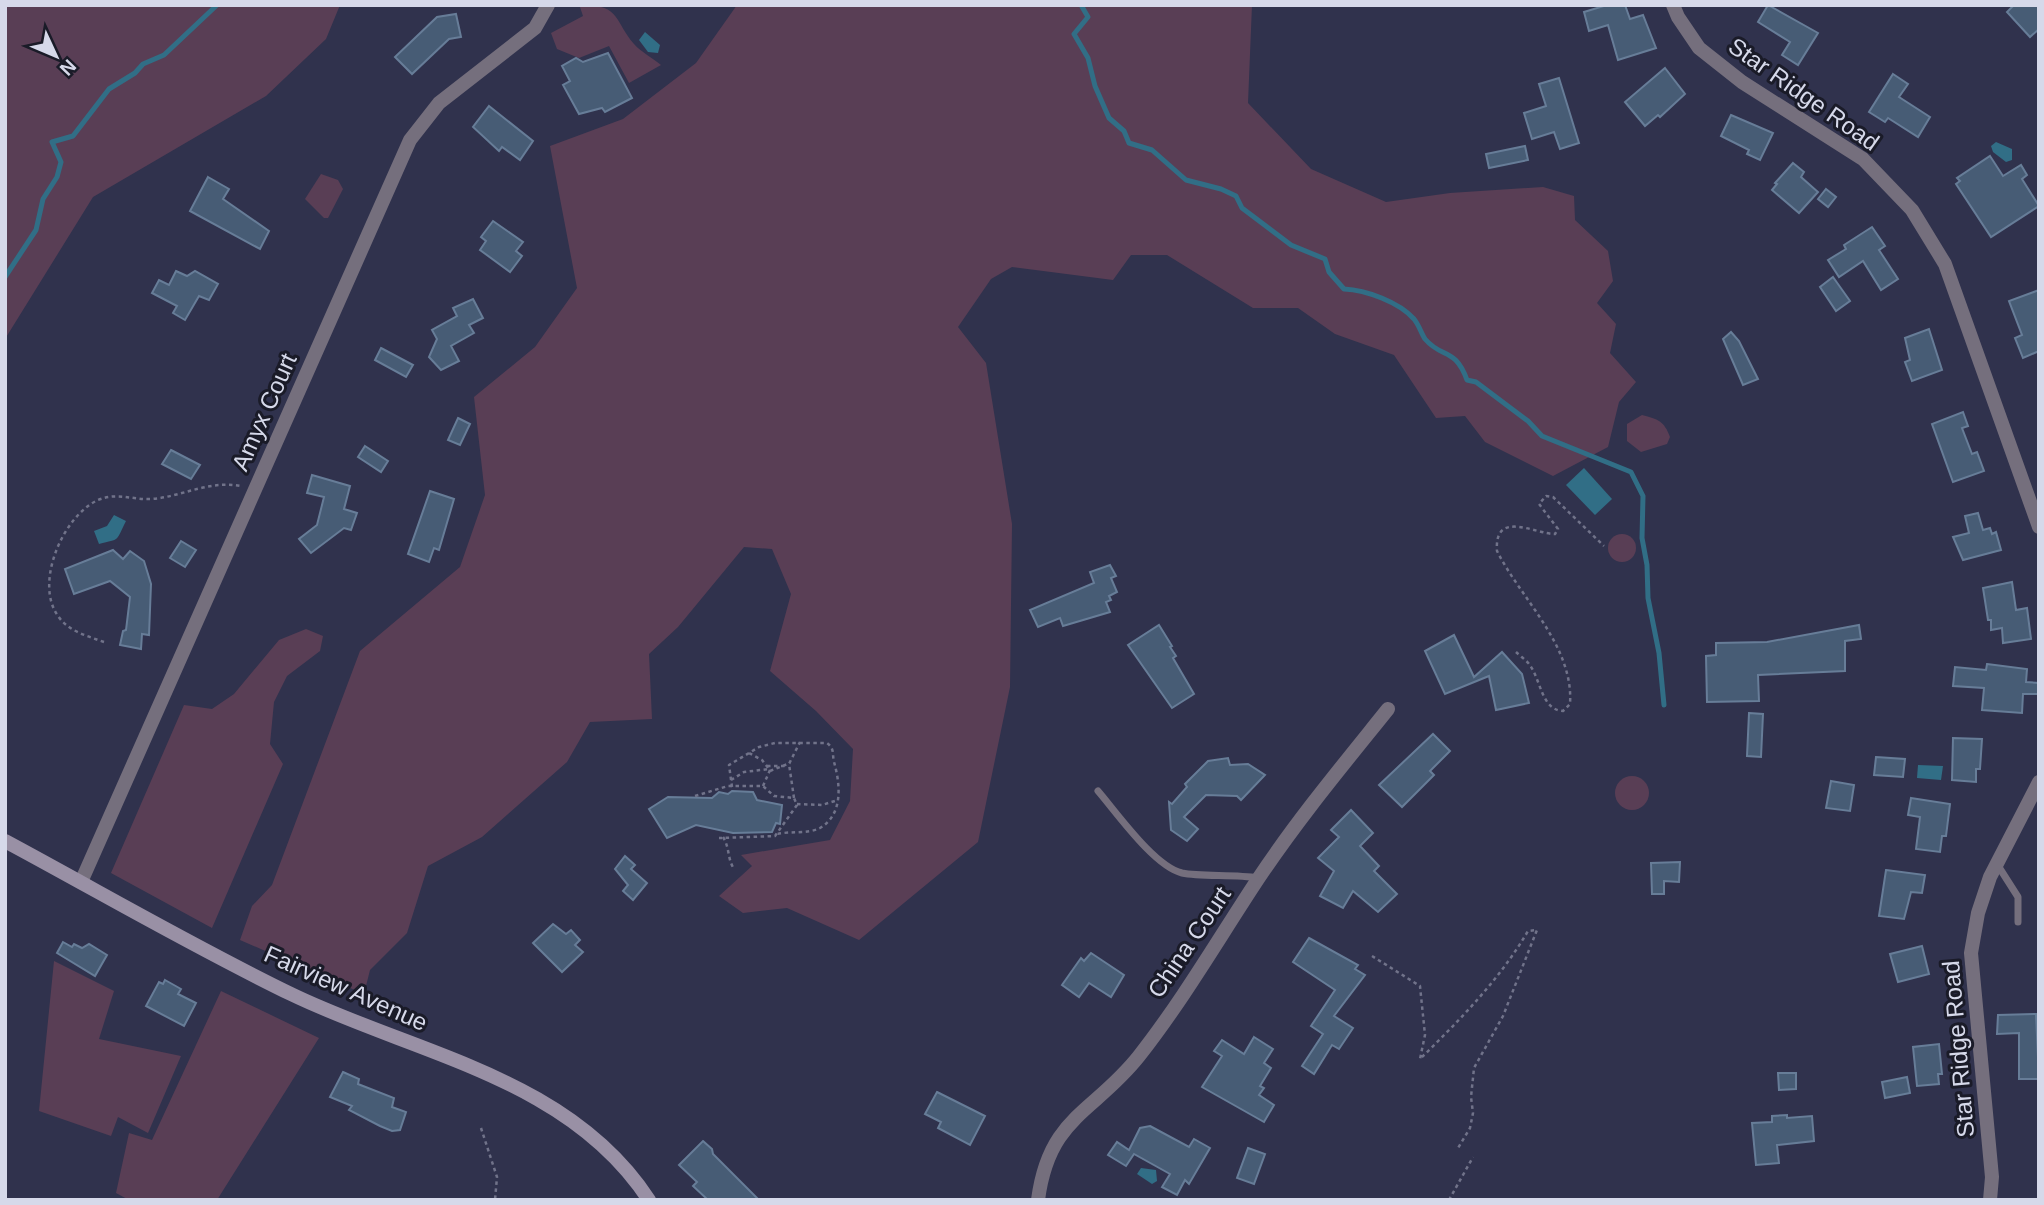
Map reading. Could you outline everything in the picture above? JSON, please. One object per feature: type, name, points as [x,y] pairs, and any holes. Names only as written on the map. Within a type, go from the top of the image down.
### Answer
[{"type":"main road","name":"Fairview Avenue","points":[[5,841],[293,995],[444,1055],[566,1114],[603,1144],[649,1200]]},
{"type":"street","name":"Amyx Court","points":[[81,882],[410,140],[439,103],[535,28],[548,5]]},
{"type":"street","name":"Star Ridge Road","points":[[1674,5],[1678,18],[1699,48],[1742,82],[1863,159],[1912,210],[1945,264],[2039,527]]},
{"type":"street","name":"China Court","points":[[1038,1200],[1042,1170],[1054,1144],[1069,1123],[1137,1058],[1314,799],[1388,709]]},
{"type":"street","name":"Star Ridge Road","points":[[1990,1200],[1992,1177],[1971,953],[1978,913],[1996,864],[2039,782]]},
{"type":"lane","points":[[1098,791],[1156,856],[1181,873],[1230,874],[1258,878]]},
{"type":"lane","points":[[1996,864],[2018,897],[2018,922]]},
{"type":"path","points":[[104,642],[71,629],[58,616],[49,597],[51,571],[61,541],[81,512],[98,500],[117,495],[150,499],[218,484],[238,485],[254,491]]},
{"type":"path","points":[[1517,652],[1529,664],[1547,704],[1555,711],[1563,712],[1570,704],[1571,692],[1562,661],[1546,628],[1497,551],[1496,540],[1502,531],[1512,526],[1555,534],[1558,529],[1539,504],[1546,496],[1553,497],[1604,546]]},
{"type":"path","points":[[776,835],[795,812],[797,804],[790,764],[801,741]]},
{"type":"path","points":[[732,786],[729,765],[749,753],[775,743],[827,743],[832,747],[839,771],[839,799],[824,826],[776,835],[721,838],[728,845],[728,859],[734,869]]},
{"type":"path","points":[[749,753],[769,769]]},
{"type":"path","points":[[731,780],[744,772],[790,764]]},
{"type":"path","points":[[763,786],[769,769]]},
{"type":"path","points":[[695,796],[732,786],[763,786],[774,796],[794,798]]},
{"type":"path","points":[[797,804],[822,805],[839,799]]},
{"type":"path","points":[[1372,956],[1420,986],[1425,1035],[1420,1059],[1450,1030],[1510,961],[1528,931],[1536,930],[1503,1016],[1474,1068],[1471,1097],[1473,1113],[1469,1129],[1458,1148]]},
{"type":"path","points":[[481,1128],[497,1177],[495,1200]]},
{"type":"path","points":[[1449,1200],[1474,1157]]},
{"type":"shaded area","points":[[5,5],[340,5],[326,39],[266,96],[93,197],[5,339]]},
{"type":"shaded area","points":[[584,5],[604,8],[611,12],[634,44],[661,65],[629,83],[609,46],[579,58],[557,49],[551,33],[583,16],[580,7]]},
{"type":"shaded area","points":[[737,5],[1252,5],[1248,103],[1311,169],[1386,202],[1450,193],[1543,187],[1574,196],[1575,220],[1608,251],[1613,281],[1597,303],[1616,324],[1610,353],[1636,382],[1619,402],[1608,447],[1553,476],[1485,442],[1465,416],[1436,418],[1394,355],[1335,334],[1298,308],[1253,308],[1167,255],[1131,255],[1113,280],[1012,267],[991,279],[958,327],[986,363],[1012,524],[1010,687],[978,842],[859,940],[787,908],[743,913],[719,896],[752,866],[741,855],[830,840],[850,801],[853,749],[816,711],[770,671],[791,594],[772,549],[744,547],[678,627],[649,654],[652,719],[590,722],[567,762],[482,837],[428,866],[407,933],[370,970],[364,994],[240,940],[252,906],[272,885],[360,651],[460,567],[485,495],[474,397],[535,347],[577,288],[550,146],[623,119],[696,63]]},
{"type":"shaded area","points":[[321,174],[338,180],[343,189],[328,218],[324,218],[305,199]]},
{"type":"shaded area","points":[[1642,415],[1663,424],[1670,437],[1667,444],[1641,452],[1627,441],[1627,424]]},
{"type":"shaded area","points":[[1622,534],[1632,538],[1636,548],[1632,558],[1622,562],[1612,558],[1608,548],[1612,538]]},
{"type":"shaded area","points":[[306,629],[323,636],[320,651],[287,676],[274,702],[270,744],[283,764],[212,928],[111,873],[184,705],[212,709],[234,694],[279,640]]},
{"type":"shaded area","points":[[1632,776],[1644,781],[1649,793],[1644,805],[1632,810],[1620,805],[1615,793],[1620,781]]},
{"type":"shaded area","points":[[54,961],[114,991],[99,1039],[181,1056],[148,1133],[118,1117],[111,1136],[39,1111]]},
{"type":"shaded area","points":[[221,991],[319,1038],[217,1200],[129,1200],[116,1193],[129,1133],[152,1140]]},
{"type":"water","points":[[645,32],[660,45],[658,53],[648,52],[639,40]]},
{"type":"water","points":[[1996,142],[2012,149],[2012,160],[2006,162],[1993,152],[1991,146]]},
{"type":"water","points":[[1584,468],[1612,499],[1595,515],[1566,485]]},
{"type":"water","points":[[114,515],[126,521],[120,533],[114,540],[99,544],[94,531],[107,526]]},
{"type":"water","points":[[1918,765],[1943,766],[1941,780],[1917,778]]},
{"type":"water","points":[[1141,1168],[1156,1170],[1157,1181],[1152,1184],[1137,1174]]},
{"type":"building","points":[[1607,5],[1625,5],[1630,19],[1643,15],[1656,48],[1618,60],[1608,25],[1589,31],[1584,12]]},
{"type":"building","points":[[1768,5],[1818,33],[1798,65],[1782,55],[1790,42],[1758,22]]},
{"type":"building","points":[[2014,5],[2039,5],[2039,29],[2030,37],[2007,12]]},
{"type":"building","points":[[456,14],[461,37],[449,39],[412,74],[395,57],[437,17]]},
{"type":"building","points":[[608,53],[632,98],[605,112],[602,108],[579,114],[563,85],[570,81],[562,66],[576,58],[583,62]]},
{"type":"building","points":[[1665,68],[1685,94],[1660,117],[1658,115],[1645,126],[1625,102]]},
{"type":"building","points":[[1893,74],[1908,84],[1899,97],[1930,117],[1918,137],[1888,118],[1885,122],[1869,112]]},
{"type":"building","points":[[1559,78],[1579,143],[1560,149],[1554,132],[1532,139],[1524,113],[1546,106],[1539,84]]},
{"type":"building","points":[[489,106],[533,141],[520,160],[502,147],[499,151],[473,127]]},
{"type":"building","points":[[1731,115],[1773,133],[1760,160],[1747,154],[1749,150],[1721,136]]},
{"type":"building","points":[[1525,146],[1528,160],[1489,168],[1486,154]]},
{"type":"building","points":[[1990,156],[2003,176],[2021,165],[2027,175],[2022,179],[2039,206],[1991,237],[1956,184],[1960,181],[1957,178]]},
{"type":"building","points":[[1793,163],[1804,172],[1801,177],[1818,192],[1799,213],[1772,190]]},
{"type":"building","points":[[208,177],[229,189],[223,199],[269,231],[260,249],[190,211]]},
{"type":"building","points":[[1826,189],[1836,197],[1828,207],[1818,199]]},
{"type":"building","points":[[493,221],[523,242],[516,251],[522,256],[510,272],[480,250],[486,241],[481,237]]},
{"type":"building","points":[[1872,227],[1885,246],[1879,250],[1898,279],[1881,290],[1863,261],[1839,277],[1828,260],[1846,249],[1844,245]]},
{"type":"building","points":[[176,271],[187,276],[195,271],[218,284],[209,300],[199,296],[185,320],[173,313],[177,306],[152,293],[159,280],[169,285]]},
{"type":"building","points":[[1833,277],[1850,301],[1836,311],[1820,287]]},
{"type":"building","points":[[2039,290],[2039,351],[2023,358],[2015,338],[2022,335],[2009,301]]},
{"type":"building","points":[[473,299],[483,318],[469,325],[474,333],[451,346],[459,361],[441,370],[429,357],[437,339],[432,330],[457,316],[453,308]]},
{"type":"building","points":[[1929,329],[1942,370],[1912,381],[1905,362],[1910,360],[1905,338]]},
{"type":"building","points":[[1731,332],[1739,341],[1758,379],[1743,385],[1723,339]]},
{"type":"building","points":[[381,348],[413,365],[406,377],[375,360]]},
{"type":"building","points":[[1963,412],[1968,426],[1962,428],[1972,454],[1977,452],[1984,471],[1953,482],[1932,424]]},
{"type":"building","points":[[458,418],[470,424],[460,445],[448,440]]},
{"type":"building","points":[[365,446],[388,461],[381,472],[358,457]]},
{"type":"building","points":[[171,450],[200,465],[191,479],[162,464]]},
{"type":"building","points":[[312,475],[350,486],[344,509],[357,513],[351,530],[344,528],[311,553],[299,539],[317,525],[324,497],[307,493]]},
{"type":"building","points":[[430,491],[454,499],[439,550],[434,548],[429,562],[408,554]]},
{"type":"building","points":[[1978,513],[1983,530],[1990,528],[1992,534],[1996,532],[2001,550],[1963,560],[1953,537],[1969,533],[1965,516]]},
{"type":"building","points":[[181,541],[196,550],[185,567],[170,558]]},
{"type":"building","points":[[113,550],[123,559],[130,551],[144,561],[151,584],[149,635],[142,634],[141,649],[120,645],[123,631],[126,630],[130,597],[110,581],[74,594],[65,569]]},
{"type":"building","points":[[1110,565],[1116,576],[1111,578],[1117,592],[1109,596],[1111,600],[1106,602],[1110,612],[1063,626],[1060,618],[1038,627],[1030,610],[1094,583],[1090,572]]},
{"type":"building","points":[[2012,582],[2016,610],[2027,608],[2031,639],[2003,643],[2002,628],[1991,630],[1983,588]]},
{"type":"building","points":[[1159,625],[1172,646],[1170,647],[1176,656],[1173,658],[1194,694],[1172,708],[1128,645]]},
{"type":"building","points":[[1859,625],[1861,639],[1845,641],[1845,671],[1758,675],[1759,701],[1707,702],[1706,656],[1716,655],[1716,643],[1767,642]]},
{"type":"building","points":[[1454,635],[1474,677],[1502,652],[1522,674],[1529,703],[1496,710],[1489,676],[1445,694],[1425,651]]},
{"type":"building","points":[[1987,664],[2027,669],[2026,682],[2039,683],[2039,694],[2023,694],[2022,713],[1982,710],[1984,688],[1953,686],[1955,667],[1986,670]]},
{"type":"building","points":[[1749,713],[1763,714],[1761,757],[1747,756]]},
{"type":"building","points":[[1433,734],[1450,751],[1430,771],[1434,775],[1402,807],[1379,785]]},
{"type":"building","points":[[1953,738],[1982,739],[1980,769],[1976,769],[1976,782],[1952,780]]},
{"type":"building","points":[[1876,757],[1905,759],[1903,777],[1874,775]]},
{"type":"building","points":[[1228,758],[1230,765],[1248,764],[1265,775],[1241,800],[1237,796],[1206,795],[1184,817],[1198,829],[1187,841],[1171,830],[1169,802],[1172,804],[1187,787],[1185,784],[1208,761]]},
{"type":"building","points":[[1831,781],[1854,785],[1850,811],[1826,808]]},
{"type":"building","points":[[732,791],[753,792],[757,800],[782,805],[780,824],[776,823],[772,832],[733,833],[696,825],[667,838],[649,809],[668,797],[712,798],[719,792],[728,794]]},
{"type":"building","points":[[1911,798],[1950,804],[1946,836],[1942,836],[1940,852],[1916,849],[1920,817],[1908,815]]},
{"type":"building","points":[[1351,810],[1373,833],[1360,846],[1379,866],[1374,871],[1397,894],[1378,912],[1353,891],[1343,908],[1320,896],[1334,871],[1318,858],[1339,837],[1331,830]]},
{"type":"building","points":[[625,856],[635,865],[631,869],[647,883],[633,900],[623,891],[628,885],[615,869]]},
{"type":"building","points":[[1680,862],[1679,882],[1664,881],[1664,894],[1652,894],[1651,863]]},
{"type":"building","points":[[1886,870],[1925,875],[1922,893],[1911,892],[1904,919],[1879,916]]},
{"type":"building","points":[[553,924],[566,934],[571,930],[580,940],[575,945],[583,952],[562,972],[533,943]]},
{"type":"building","points":[[1309,938],[1358,965],[1355,969],[1365,975],[1334,1016],[1353,1028],[1339,1049],[1332,1045],[1314,1074],[1302,1066],[1323,1034],[1311,1026],[1335,990],[1293,962]]},
{"type":"building","points":[[63,942],[82,948],[89,944],[107,955],[95,976],[57,953]]},
{"type":"building","points":[[1922,946],[1929,974],[1898,982],[1890,954]]},
{"type":"building","points":[[1091,953],[1124,975],[1111,997],[1089,983],[1079,997],[1062,985],[1081,958],[1084,961]]},
{"type":"building","points":[[165,980],[181,989],[178,994],[196,1003],[184,1026],[146,1006],[159,982],[163,984]]},
{"type":"building","points":[[2036,1014],[2039,1079],[2019,1079],[2019,1033],[1997,1034],[1998,1015]]},
{"type":"building","points":[[1254,1037],[1273,1049],[1264,1063],[1271,1068],[1260,1086],[1264,1088],[1259,1095],[1274,1105],[1264,1122],[1202,1087],[1222,1056],[1214,1051],[1222,1040],[1244,1054]]},
{"type":"building","points":[[1939,1044],[1942,1074],[1938,1074],[1939,1084],[1917,1086],[1913,1047]]},
{"type":"building","points":[[343,1072],[359,1079],[358,1084],[394,1098],[392,1107],[406,1112],[400,1130],[392,1131],[380,1126],[349,1110],[352,1106],[330,1097]]},
{"type":"building","points":[[1778,1073],[1796,1073],[1796,1089],[1779,1090]]},
{"type":"building","points":[[1907,1077],[1910,1093],[1885,1098],[1882,1082]]},
{"type":"building","points":[[937,1092],[985,1116],[970,1145],[938,1128],[941,1122],[925,1114]]},
{"type":"building","points":[[1787,1115],[1787,1118],[1812,1116],[1814,1141],[1777,1145],[1779,1163],[1756,1165],[1752,1123],[1772,1122],[1772,1116]]},
{"type":"building","points":[[1150,1126],[1189,1147],[1194,1139],[1210,1148],[1189,1184],[1185,1180],[1177,1195],[1162,1187],[1170,1174],[1134,1154],[1126,1166],[1108,1155],[1117,1142],[1129,1150],[1140,1128]]},
{"type":"building","points":[[703,1141],[759,1200],[708,1200],[693,1186],[697,1182],[679,1165]]},
{"type":"building","points":[[1248,1148],[1265,1154],[1254,1184],[1237,1178]]},
{"type":"waterway","points":[[5,277],[36,230],[43,199],[57,177],[61,162],[52,142],[73,136],[109,89],[135,73],[143,64],[164,55],[217,5]]},
{"type":"waterway","points":[[1081,5],[1088,17],[1074,34],[1088,58],[1095,86],[1109,118],[1124,131],[1129,143],[1152,150],[1186,180],[1236,196],[1242,208],[1291,245],[1325,259],[1329,272],[1344,289],[1372,294],[1400,307],[1414,319],[1431,345],[1458,362],[1467,380],[1476,382],[1528,421],[1542,436],[1631,472],[1643,496],[1642,538],[1647,565],[1648,598],[1659,653],[1664,705]]}]
